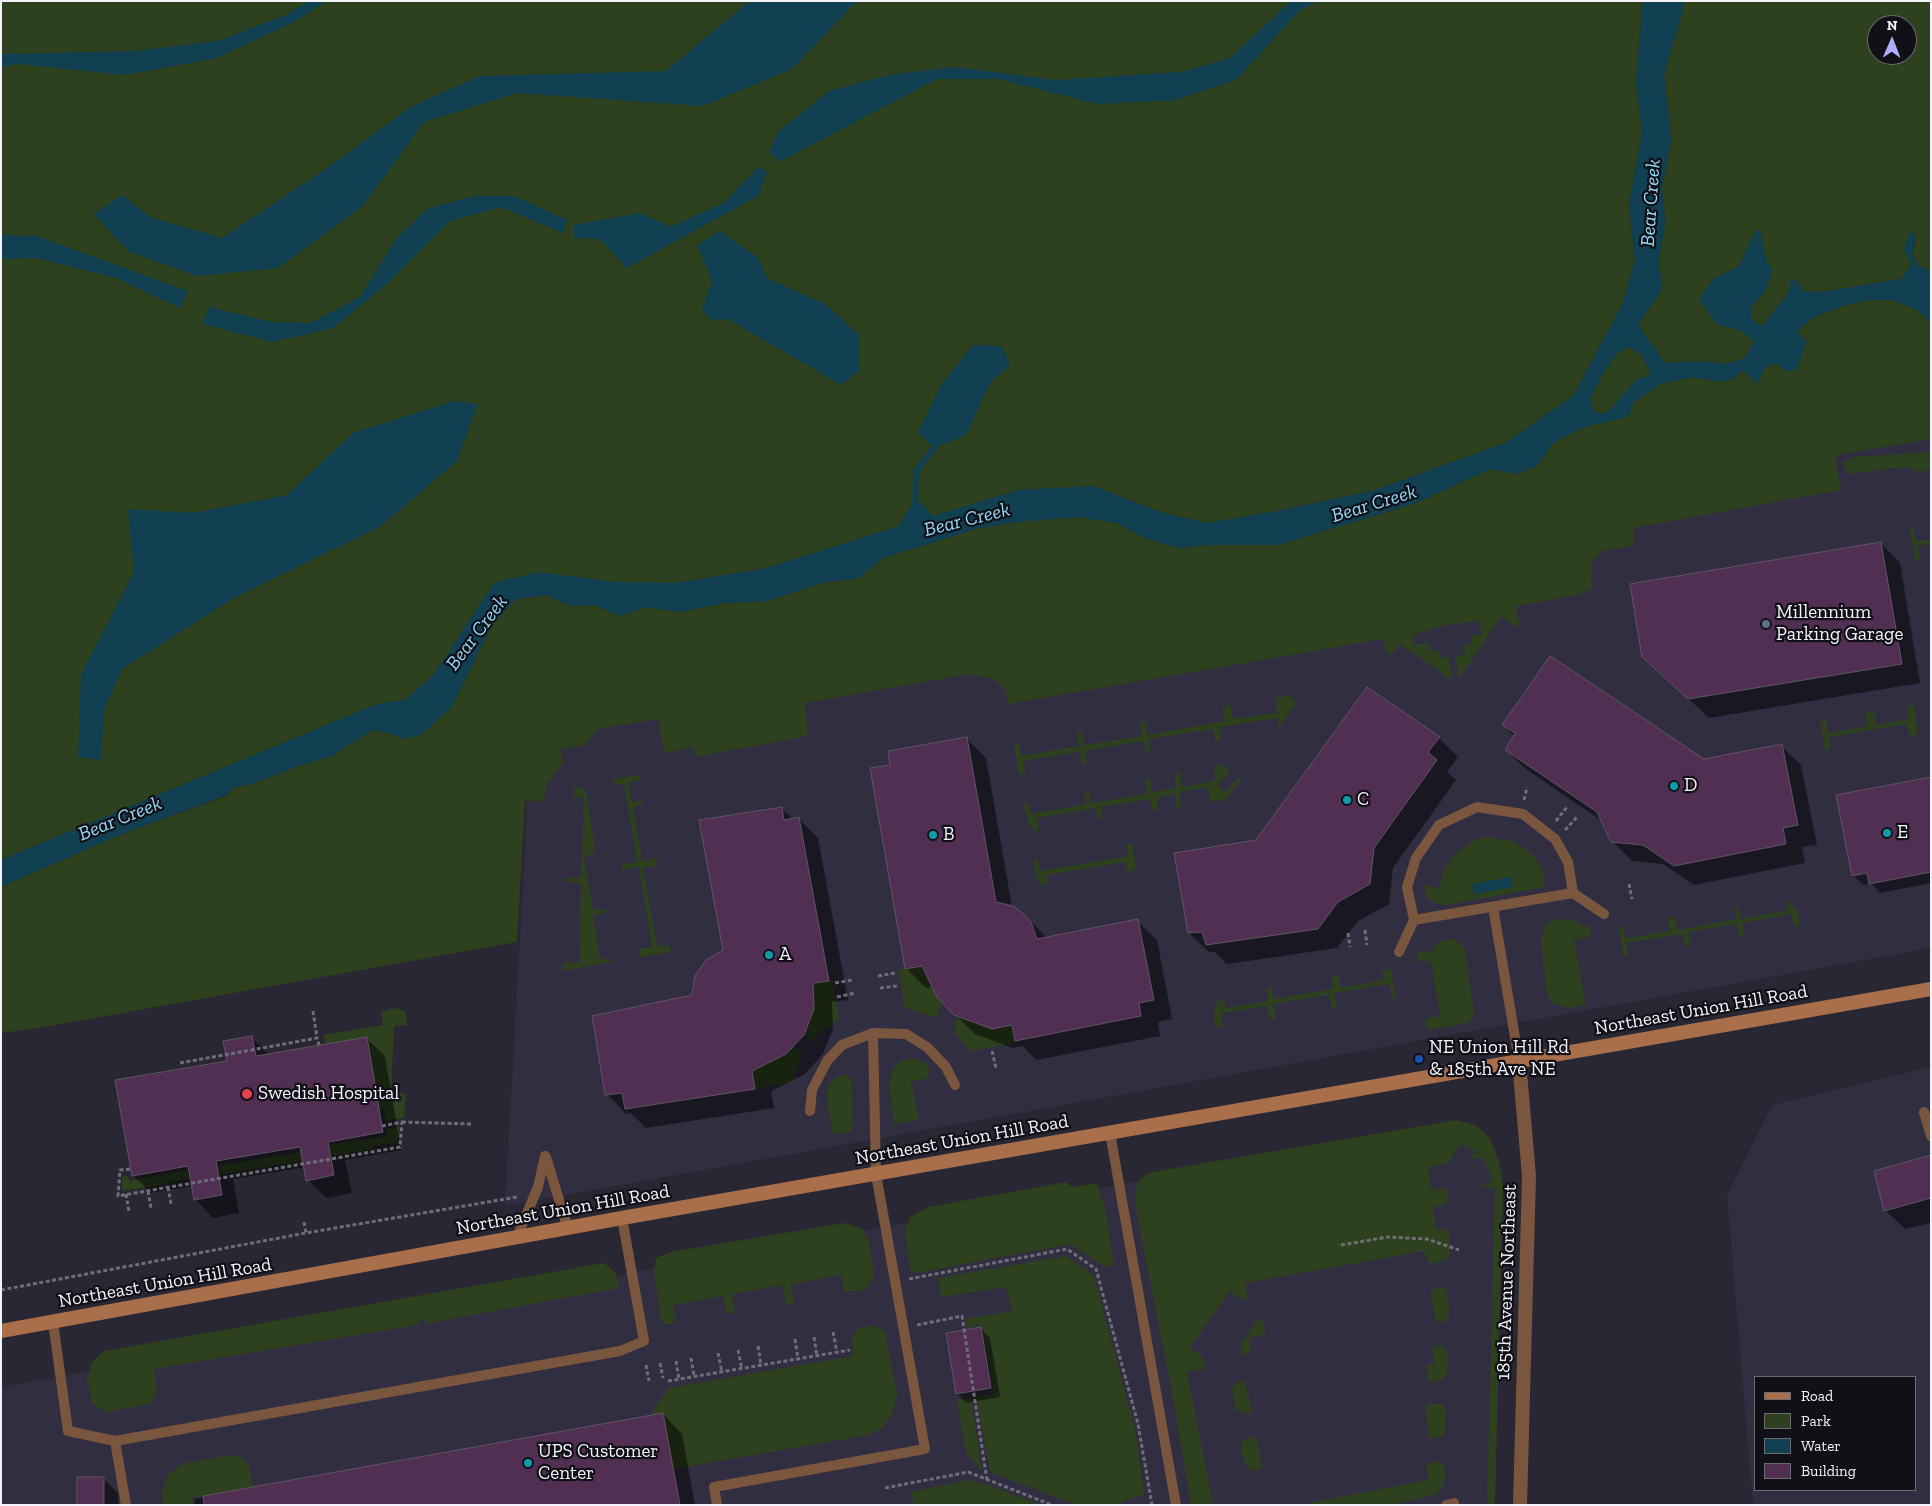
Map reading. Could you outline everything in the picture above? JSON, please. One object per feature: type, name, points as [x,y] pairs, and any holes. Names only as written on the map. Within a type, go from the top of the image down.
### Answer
[{"type":"main road","name":"Northeast Union Hill Road","points":[[1,1332],[516,1239],[622,1218],[1931,989]]},
{"type":"street","name":"185th Avenue Northeast","points":[[1518,1061],[1529,1176],[1520,1505]]},
{"type":"lane","points":[[1399,952],[1414,920],[1408,887],[1416,858],[1439,825],[1477,807],[1523,814],[1555,839],[1568,862],[1573,894]]},
{"type":"lane","points":[[1414,920],[1573,894],[1604,914]]},
{"type":"lane","points":[[1493,907],[1518,1061]]},
{"type":"lane","points":[[717,1505],[714,1487],[925,1449],[876,1174],[873,1033]]},
{"type":"lane","points":[[810,1112],[812,1090],[826,1061],[842,1045],[873,1033],[906,1034],[927,1047],[946,1067],[955,1085]]},
{"type":"lane","points":[[1924,1112],[1931,1136]]},
{"type":"lane","points":[[1110,1133],[1176,1505]]},
{"type":"lane","points":[[516,1239],[538,1187],[546,1156],[568,1229]]},
{"type":"lane","points":[[53,1322],[68,1430],[115,1441],[620,1351],[644,1341],[622,1218]]},
{"type":"lane","points":[[115,1441],[126,1505]]},
{"type":"path","points":[[1523,805],[1527,788]]},
{"type":"path","points":[[1555,821],[1567,808]]},
{"type":"path","points":[[1564,830],[1577,817]]},
{"type":"path","points":[[1629,884],[1632,899]]},
{"type":"path","points":[[1364,930],[1367,945]]},
{"type":"path","points":[[1348,933],[1350,947]]},
{"type":"path","points":[[878,976],[895,973]]},
{"type":"path","points":[[835,983],[852,980]]},
{"type":"path","points":[[880,988],[898,986]]},
{"type":"path","points":[[837,997],[855,993]]},
{"type":"path","points":[[312,1011],[319,1045]]},
{"type":"path","points":[[180,1063],[318,1038]]},
{"type":"path","points":[[992,1050],[996,1068]]},
{"type":"path","points":[[130,1168],[120,1170],[118,1196],[400,1147],[402,1122]]},
{"type":"path","points":[[382,1126],[402,1122],[471,1124]]},
{"type":"path","points":[[168,1187],[171,1204]]},
{"type":"path","points":[[148,1191],[152,1208]]},
{"type":"path","points":[[126,1194],[129,1212]]},
{"type":"path","points":[[1,1290],[306,1233],[524,1196]]},
{"type":"path","points":[[304,1222],[306,1233]]},
{"type":"path","points":[[1341,1245],[1388,1237],[1427,1239],[1459,1250]]},
{"type":"path","points":[[894,1282],[1067,1249],[1096,1269],[1138,1424],[1152,1505]]},
{"type":"path","points":[[902,1328],[962,1316],[987,1480]]},
{"type":"path","points":[[833,1332],[837,1353]]},
{"type":"path","points":[[814,1337],[817,1356]]},
{"type":"path","points":[[795,1339],[798,1359]]},
{"type":"path","points":[[758,1346],[761,1365]]},
{"type":"path","points":[[738,1350],[742,1368]]},
{"type":"path","points":[[668,1381],[850,1350]]},
{"type":"path","points":[[718,1353],[722,1372]]},
{"type":"path","points":[[691,1358],[694,1376]]},
{"type":"path","points":[[676,1361],[679,1379]]},
{"type":"path","points":[[660,1363],[663,1378]]},
{"type":"path","points":[[646,1366],[649,1381]]},
{"type":"path","points":[[885,1488],[968,1472],[1052,1505]]},
{"type":"shaded area","points":[[1931,433],[1931,948],[505,1206],[531,736]]},
{"type":"shaded area","points":[[1931,1067],[1931,1505],[1753,1505],[1727,1195],[1772,1105]]},
{"type":"shaded area","points":[[1459,1123],[1486,1140],[1498,1179],[1493,1505],[1,1505],[1,1387]]},
{"type":"green space","points":[[1,1],[1643,1],[1636,81],[1642,133],[1629,204],[1635,261],[1622,305],[1573,396],[1505,443],[1372,491],[1272,512],[1206,523],[1160,512],[1093,486],[1019,490],[763,569],[674,583],[494,583],[435,673],[405,700],[377,704],[1,860]]},
{"type":"green space","points":[[1683,1],[1931,1],[1931,272],[1918,265],[1912,254],[1916,239],[1909,234],[1912,264],[1901,279],[1823,292],[1803,291],[1795,280],[1789,292],[1762,326],[1751,319],[1751,308],[1766,289],[1766,261],[1760,231],[1739,266],[1713,279],[1716,324],[1740,330],[1755,342],[1745,358],[1725,364],[1700,361],[1665,363],[1638,325],[1662,290],[1659,260],[1665,223],[1662,188],[1671,140],[1664,74],[1683,9]]},
{"type":"green space","points":[[1869,300],[1893,300],[1912,308],[1931,312],[1931,439],[1835,455],[1841,490],[1633,528],[1633,546],[1602,551],[1591,564],[1592,589],[1577,595],[1516,606],[1520,624],[1515,627],[1501,616],[1459,679],[1455,656],[1465,654],[1463,646],[1472,643],[1470,635],[1482,634],[1479,621],[1445,625],[1413,635],[1414,645],[1429,643],[1430,651],[1438,650],[1440,658],[1449,657],[1452,680],[1400,644],[1392,654],[1387,654],[1383,639],[1008,704],[1006,691],[994,679],[969,674],[805,703],[808,736],[695,757],[693,747],[664,753],[658,719],[598,729],[585,745],[561,749],[563,763],[548,783],[543,801],[525,801],[517,942],[39,1028],[1,1033],[1,887],[117,836],[226,796],[234,787],[251,784],[332,756],[372,730],[404,739],[451,708],[492,625],[516,599],[547,595],[571,606],[593,605],[621,616],[646,607],[679,612],[726,603],[767,601],[821,583],[859,578],[883,558],[975,529],[1017,522],[1077,517],[1117,523],[1145,538],[1178,548],[1209,545],[1278,545],[1416,503],[1490,469],[1516,474],[1537,466],[1553,443],[1584,427],[1609,421],[1647,391],[1660,384],[1692,377],[1723,382],[1734,378],[1743,370],[1749,377],[1775,363],[1786,371],[1801,339],[1796,332],[1812,318],[1845,305]]},
{"type":"green space","points":[[1629,347],[1641,354],[1651,374],[1628,398],[1603,414],[1595,412],[1590,399],[1601,377],[1617,353]]},
{"type":"green space","points":[[1931,452],[1931,469],[1920,472],[1904,467],[1848,474],[1842,463],[1854,457]]},
{"type":"green space","points":[[1910,529],[1914,529],[1916,541],[1931,539],[1931,544],[1917,546],[1920,559],[1915,560]]},
{"type":"green space","points":[[1292,697],[1296,703],[1279,727],[1277,718],[1219,727],[1221,739],[1216,741],[1213,729],[1149,739],[1151,751],[1145,751],[1143,741],[1085,751],[1087,763],[1082,764],[1079,752],[1023,761],[1025,774],[1019,775],[1014,744],[1019,743],[1021,756],[1079,746],[1077,733],[1082,732],[1084,745],[1142,736],[1140,722],[1145,722],[1147,735],[1225,721],[1223,706],[1230,704],[1233,719],[1277,713],[1275,698]]},
{"type":"green space","points":[[1914,705],[1918,734],[1911,737],[1906,724],[1829,737],[1831,750],[1825,751],[1820,721],[1826,720],[1829,733],[1868,726],[1865,713],[1874,711],[1877,725],[1908,719],[1907,706]]},
{"type":"green space","points":[[1221,764],[1230,770],[1218,785],[1226,792],[1238,777],[1241,779],[1226,800],[1211,802],[1207,787],[1179,792],[1181,807],[1177,808],[1175,794],[1157,798],[1158,810],[1153,811],[1150,799],[1101,807],[1102,818],[1098,819],[1095,808],[1037,818],[1039,831],[1033,830],[1028,823],[1024,803],[1028,802],[1031,814],[1086,804],[1084,791],[1089,791],[1091,803],[1147,794],[1145,779],[1150,778],[1152,792],[1176,788],[1175,774],[1180,772],[1182,787],[1215,781],[1214,766]]},
{"type":"green space","points":[[639,775],[640,780],[628,782],[632,802],[642,800],[643,804],[633,807],[642,861],[656,858],[658,865],[643,868],[657,946],[669,945],[671,952],[640,957],[639,949],[652,947],[639,867],[622,870],[622,864],[637,862],[624,784],[614,785],[613,779]]},
{"type":"green space","points":[[583,788],[586,792],[595,848],[593,854],[584,856],[593,910],[605,909],[606,913],[593,915],[600,959],[610,958],[611,962],[563,971],[563,963],[579,963],[581,884],[566,882],[566,877],[581,878],[584,798],[573,797],[573,789]]},
{"type":"green space","points":[[1487,837],[1513,841],[1526,849],[1544,871],[1544,887],[1446,905],[1434,903],[1427,898],[1424,887],[1426,885],[1439,889],[1443,872],[1454,854],[1476,840]]},
{"type":"green space","points":[[1132,843],[1136,866],[1133,871],[1128,872],[1125,862],[1047,875],[1048,885],[1043,886],[1037,881],[1033,860],[1038,859],[1040,871],[1128,856],[1126,844]]},
{"type":"green space","points":[[1786,899],[1797,910],[1800,923],[1798,926],[1794,926],[1791,914],[1742,923],[1744,936],[1739,937],[1736,924],[1688,932],[1690,946],[1685,947],[1682,934],[1626,943],[1628,956],[1624,957],[1619,926],[1623,925],[1626,938],[1670,931],[1668,918],[1675,917],[1678,930],[1737,919],[1734,907],[1738,906],[1741,919],[1788,910]]},
{"type":"green space","points":[[1557,919],[1572,920],[1584,927],[1587,924],[1591,932],[1590,937],[1574,940],[1586,1005],[1569,1008],[1554,1004],[1547,995],[1541,941],[1545,924]]},
{"type":"green space","points":[[1455,939],[1465,948],[1474,1014],[1469,1023],[1427,1030],[1425,1019],[1440,1016],[1431,961],[1416,961],[1417,956],[1420,951],[1431,953],[1438,942]]},
{"type":"green space","points":[[922,966],[937,997],[942,1003],[936,1018],[905,1008],[898,970]]},
{"type":"green space","points":[[1391,969],[1396,997],[1393,1000],[1389,984],[1334,993],[1337,1008],[1332,1009],[1329,995],[1273,1004],[1276,1019],[1271,1020],[1267,1006],[1221,1013],[1223,1026],[1217,1027],[1214,1023],[1215,1005],[1220,999],[1224,998],[1226,1008],[1268,1001],[1266,988],[1271,987],[1274,999],[1333,989],[1331,977],[1338,976],[1341,988],[1384,980],[1382,970]]},
{"type":"green space","points":[[833,980],[839,1019],[812,1040],[804,1035],[814,1009],[813,983]]},
{"type":"green space","points":[[394,1008],[405,1011],[408,1025],[394,1026],[391,1092],[406,1094],[404,1118],[386,1121],[384,1108],[379,1108],[367,1037],[325,1044],[324,1035],[383,1025],[381,1012]]},
{"type":"green space","points":[[958,1016],[992,1029],[1012,1025],[1016,1043],[970,1051],[956,1034],[954,1023]]},
{"type":"green space","points":[[793,1046],[802,1053],[793,1082],[755,1089],[752,1071],[786,1055]]},
{"type":"green space","points":[[914,1058],[927,1064],[930,1071],[926,1079],[911,1081],[919,1120],[894,1124],[889,1083],[892,1071],[901,1061]]},
{"type":"green space","points":[[846,1074],[851,1079],[852,1131],[833,1135],[826,1095],[830,1083],[837,1077]]},
{"type":"green space","points":[[1456,1120],[1475,1125],[1489,1137],[1499,1161],[1503,1185],[1495,1505],[1487,1505],[1495,1188],[1480,1187],[1493,1181],[1483,1158],[1470,1159],[1476,1151],[1460,1144],[1449,1163],[1428,1167],[1431,1190],[1446,1188],[1448,1199],[1444,1205],[1433,1207],[1436,1229],[1444,1229],[1450,1234],[1448,1258],[1438,1263],[1429,1263],[1424,1251],[1245,1283],[1247,1297],[1243,1301],[1230,1291],[1190,1347],[1203,1358],[1205,1369],[1187,1372],[1213,1505],[1191,1505],[1173,1398],[1135,1203],[1137,1184],[1147,1173]]},
{"type":"green space","points":[[399,1126],[398,1144],[373,1146],[373,1149],[331,1156],[329,1145],[387,1136],[386,1129]]},
{"type":"green space","points":[[301,1152],[303,1161],[218,1175],[217,1166]]},
{"type":"green space","points":[[188,1170],[190,1180],[187,1181],[186,1179],[169,1182],[169,1184],[122,1191],[122,1177],[128,1176],[129,1181]]},
{"type":"green space","points":[[1066,1182],[1072,1187],[1097,1183],[1105,1207],[1114,1266],[1104,1267],[1071,1244],[916,1273],[910,1269],[905,1230],[910,1217],[928,1207]]},
{"type":"green space","points":[[845,1223],[862,1229],[869,1241],[874,1274],[866,1290],[844,1292],[841,1275],[791,1284],[794,1303],[786,1304],[782,1285],[732,1294],[735,1313],[727,1314],[723,1296],[673,1305],[676,1320],[672,1324],[665,1324],[660,1316],[654,1270],[656,1258],[671,1252]]},
{"type":"green space","points":[[1066,1256],[1094,1276],[1136,1433],[1144,1495],[1125,1500],[1121,1505],[1077,1505],[990,1472],[976,1396],[994,1394],[982,1325],[966,1328],[965,1319],[1012,1311],[1006,1287],[941,1297],[938,1278]]},
{"type":"green space","points":[[604,1263],[616,1273],[619,1288],[429,1323],[423,1320],[419,1321],[418,1325],[154,1369],[157,1392],[150,1404],[106,1412],[92,1403],[87,1379],[92,1362],[104,1351]]},
{"type":"green space","points":[[1436,1288],[1444,1288],[1448,1294],[1449,1316],[1446,1321],[1439,1323],[1435,1320],[1431,1292]]},
{"type":"green space","points":[[1256,1321],[1263,1321],[1265,1335],[1249,1338],[1251,1350],[1248,1355],[1243,1356],[1240,1345]]},
{"type":"green space","points":[[871,1325],[885,1331],[897,1394],[893,1414],[882,1428],[868,1435],[673,1469],[663,1413],[654,1415],[653,1409],[669,1388],[853,1356],[851,1340],[857,1329]]},
{"type":"green space","points":[[1435,1346],[1442,1346],[1448,1352],[1447,1374],[1442,1380],[1432,1382],[1428,1379],[1426,1365],[1434,1364],[1432,1349]]},
{"type":"green space","points":[[1244,1380],[1252,1410],[1249,1414],[1236,1410],[1232,1390],[1235,1384]]},
{"type":"green space","points":[[971,1397],[982,1471],[966,1453],[957,1400]]},
{"type":"green space","points":[[1437,1403],[1443,1405],[1446,1411],[1445,1431],[1443,1436],[1435,1438],[1429,1437],[1425,1409],[1427,1405]]},
{"type":"green space","points":[[1254,1436],[1257,1439],[1262,1465],[1259,1470],[1252,1471],[1245,1464],[1241,1452],[1242,1441]]},
{"type":"green space","points":[[225,1456],[239,1456],[249,1465],[253,1487],[192,1498],[193,1505],[164,1505],[161,1495],[168,1475],[181,1464]]},
{"type":"green space","points":[[1438,1461],[1444,1466],[1446,1474],[1442,1489],[1435,1495],[1391,1505],[1298,1505],[1428,1480],[1426,1466],[1430,1462]]},
{"type":"green space","points":[[967,1480],[983,1483],[1041,1505],[913,1505],[912,1492]]},
{"type":"water","points":[[309,1],[327,1],[294,22],[217,58],[125,75],[18,64],[1,67],[1,54],[136,51],[217,41],[286,15]]},
{"type":"water","points":[[752,1],[857,1],[792,69],[703,106],[517,93],[424,122],[363,206],[278,268],[197,276],[128,251],[94,214],[122,195],[150,217],[222,238],[327,168],[411,107],[480,76],[666,71]]},
{"type":"water","points":[[1291,1],[1319,1],[1299,11],[1236,80],[1175,100],[1098,104],[998,79],[937,79],[779,162],[769,152],[778,132],[829,91],[889,75],[954,67],[1056,80],[1181,72],[1230,58]]},
{"type":"water","name":"Bear Creek","points":[[1643,1],[1683,1],[1683,9],[1664,74],[1671,140],[1662,188],[1665,223],[1659,260],[1662,290],[1638,325],[1665,363],[1700,361],[1725,364],[1745,358],[1754,341],[1740,330],[1716,324],[1699,299],[1713,279],[1739,266],[1756,230],[1760,230],[1766,261],[1773,269],[1766,289],[1751,308],[1751,319],[1762,326],[1789,292],[1790,282],[1795,279],[1803,291],[1822,292],[1901,279],[1912,264],[1904,249],[1909,234],[1916,232],[1912,254],[1918,265],[1931,272],[1931,312],[1912,308],[1893,300],[1869,300],[1845,305],[1812,318],[1797,332],[1807,342],[1796,370],[1786,371],[1775,363],[1765,368],[1757,384],[1743,370],[1734,378],[1723,382],[1692,377],[1660,384],[1634,402],[1628,417],[1584,427],[1553,443],[1537,466],[1516,474],[1490,469],[1416,503],[1278,545],[1209,545],[1178,548],[1145,538],[1117,523],[1077,517],[1017,522],[975,529],[883,558],[859,578],[821,583],[767,601],[726,603],[679,612],[646,607],[621,616],[593,605],[571,606],[547,595],[516,599],[492,625],[451,708],[422,734],[404,739],[372,730],[332,756],[251,784],[234,787],[226,795],[117,836],[1,887],[1,860],[377,704],[405,700],[435,673],[494,583],[538,572],[616,582],[674,583],[763,569],[899,526],[913,502],[920,502],[933,516],[1019,490],[1093,486],[1160,512],[1206,523],[1272,512],[1372,491],[1505,443],[1573,396],[1622,305],[1635,261],[1629,204],[1642,133],[1636,81]],"holes":[[[1629,347],[1641,354],[1651,374],[1628,398],[1603,414],[1595,412],[1590,399],[1601,377],[1617,353]]]},
{"type":"water","points":[[758,167],[767,172],[758,196],[627,268],[600,239],[574,238],[574,225],[640,213],[671,227],[725,202]]},
{"type":"water","points":[[473,196],[514,196],[567,220],[563,233],[501,207],[450,221],[387,284],[333,328],[273,342],[202,324],[209,307],[272,322],[310,323],[360,297],[396,239],[427,209]]},
{"type":"water","points":[[720,231],[757,257],[767,278],[825,304],[859,335],[859,371],[841,385],[728,319],[711,320],[702,310],[712,281],[697,245]]},
{"type":"water","points":[[1,235],[37,236],[188,291],[180,308],[116,278],[37,258],[1,259]]},
{"type":"water","points":[[973,345],[1002,346],[1010,366],[991,381],[966,435],[934,448],[918,433],[941,385]]},
{"type":"water","points":[[454,401],[478,404],[457,461],[381,526],[232,599],[122,669],[104,710],[101,760],[78,757],[81,675],[134,572],[128,509],[193,513],[287,495],[353,433]]},
{"type":"water","points":[[1511,877],[1513,887],[1474,894],[1472,884]]},
{"type":"building","name":"Millennium Parking Garage","points":[[1881,542],[1902,664],[1688,699],[1642,657],[1630,584]]},
{"type":"building","name":"D","points":[[1550,656],[1704,759],[1782,744],[1798,825],[1783,828],[1786,844],[1674,866],[1643,845],[1611,842],[1597,812],[1505,750],[1515,733],[1502,725]]},
{"type":"building","name":"C","points":[[1367,687],[1440,737],[1428,752],[1437,760],[1374,848],[1370,884],[1338,902],[1318,929],[1206,945],[1202,932],[1188,933],[1174,853],[1256,840]]},
{"type":"building","name":"B","points":[[967,737],[996,902],[1013,906],[1024,914],[1031,922],[1037,939],[1138,919],[1154,1000],[1139,1003],[1141,1016],[1015,1041],[1012,1025],[992,1029],[954,1015],[937,997],[922,966],[905,969],[870,768],[890,765],[888,751]]},
{"type":"building","name":"E","points":[[1931,777],[1931,872],[1869,884],[1867,873],[1852,876],[1836,795]]},
{"type":"building","name":"A","points":[[782,807],[784,820],[799,817],[829,981],[813,983],[814,1009],[804,1035],[786,1054],[752,1071],[755,1089],[625,1109],[622,1093],[605,1095],[592,1016],[692,995],[695,976],[706,960],[723,950],[699,820]]},
{"type":"building","name":"Swedish Hospital","points":[[252,1036],[256,1056],[367,1037],[383,1132],[328,1142],[334,1175],[306,1181],[300,1147],[216,1161],[222,1195],[194,1200],[188,1166],[132,1176],[115,1080],[227,1061],[223,1041]]},
{"type":"building","points":[[1931,1155],[1931,1198],[1884,1211],[1874,1171]]},
{"type":"building","points":[[981,1327],[991,1388],[956,1394],[946,1333]]},
{"type":"building","name":"UPS Customer Center","points":[[663,1413],[680,1505],[204,1505],[203,1496]]},
{"type":"building","points":[[77,1477],[104,1477],[104,1505],[77,1505]]},
{"type":"waterway","points":[[1917,306],[1931,319]]},
{"type":"waterway","points":[[1614,410],[1638,382],[1651,379]]},
{"type":"waterway","points":[[915,510],[916,471],[934,448]]},
{"type":"place","name":"Millennium Parking Garage","points":[[1766,624]]},
{"type":"place","name":"D","points":[[1674,786]]},
{"type":"place","name":"C","points":[[1347,800]]},
{"type":"place","name":"E","points":[[1887,833]]},
{"type":"place","name":"B","points":[[933,835]]},
{"type":"place","name":"A","points":[[769,955]]},
{"type":"place","name":"NE Union Hill Rd & 185th Ave NE","points":[[1419,1059]]},
{"type":"place","name":"Swedish Hospital","points":[[247,1094]]},
{"type":"place","name":"UPS Customer Center","points":[[528,1463]]}]
